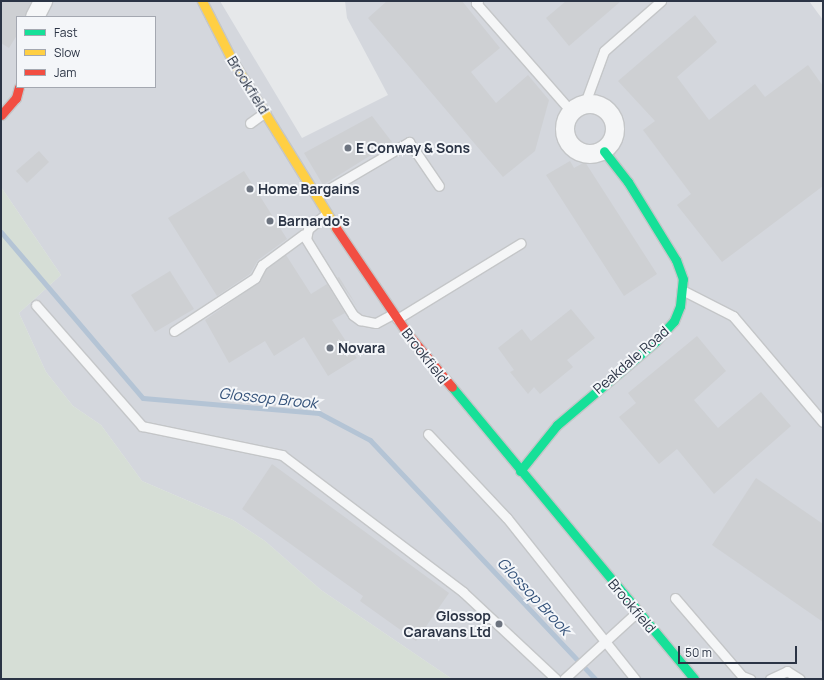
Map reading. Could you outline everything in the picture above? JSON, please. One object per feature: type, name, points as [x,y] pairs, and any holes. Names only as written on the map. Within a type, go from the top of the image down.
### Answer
[{"type":"main road","name":"Brookfield","points":[[202,1],[232,60],[327,214],[395,316],[520,471],[694,679]]},
{"type":"main road","points":[[1,115],[16,98],[19,88]]},
{"type":"main road","points":[[604,151],[661,233],[676,260],[684,291]]},
{"type":"main road","name":"Peakdale Road","points":[[520,471],[557,425],[640,354],[674,321],[684,291]]},
{"type":"street","points":[[36,16],[43,1]]},
{"type":"street","points":[[601,105],[614,118],[616,134],[604,151],[591,155],[574,150],[565,135],[565,121],[578,107],[601,105]]},
{"type":"lane","points":[[478,1],[476,3],[578,107],[604,51],[661,1]]},
{"type":"lane","points":[[250,123],[264,112]]},
{"type":"lane","points":[[317,196],[407,139],[439,186]]},
{"type":"lane","points":[[174,331],[255,278],[262,265],[304,234],[327,214]]},
{"type":"lane","points":[[304,234],[353,315],[360,320],[376,322],[395,316],[521,243]]},
{"type":"lane","points":[[684,291],[733,316],[823,422]]},
{"type":"lane","points":[[36,305],[142,426],[282,455],[463,592],[556,679]]},
{"type":"lane","points":[[631,346],[640,354]]},
{"type":"lane","points":[[428,434],[508,518],[606,639],[635,679]]},
{"type":"lane","points":[[675,598],[742,676],[750,679]]},
{"type":"lane","points":[[564,679],[637,612]]},
{"type":"lane","points":[[770,679],[787,671],[800,679]]},
{"type":"shaded area","points":[[1,1],[220,1],[302,138],[388,95],[347,18],[345,1],[809,1],[823,20],[823,679],[452,679],[321,590],[265,541],[233,520],[142,481],[101,425],[73,406],[46,372],[19,313],[61,275],[1,187]]},
{"type":"shaded area","points":[[1,187],[61,275],[19,313],[46,372],[73,406],[101,425],[142,481],[233,520],[265,541],[321,590],[452,679],[1,679]]},
{"type":"building","points":[[1,1],[31,1],[25,16],[16,16],[16,37],[9,48],[1,43]]},
{"type":"building","points":[[387,1],[462,1],[500,48],[471,72],[496,103],[528,75],[549,100],[535,151],[503,177],[368,18]]},
{"type":"building","points":[[566,1],[621,1],[569,46],[546,18]]},
{"type":"building","points":[[695,15],[717,42],[677,77],[709,120],[755,84],[765,97],[808,65],[823,86],[823,186],[722,262],[677,205],[691,194],[643,130],[655,121],[618,81]]},
{"type":"building","name":"E Conway & Sons","points":[[372,116],[392,142],[323,185],[304,153]]},
{"type":"building","points":[[39,151],[49,162],[27,183],[16,171]]},
{"type":"building","points":[[570,161],[574,168],[585,162],[657,274],[624,296],[546,175]]},
{"type":"building","points":[[244,171],[287,239],[258,260],[250,274],[217,296],[168,218]]},
{"type":"building","points":[[286,255],[311,294],[327,284],[345,313],[332,320],[357,358],[328,376],[304,337],[274,356],[265,341],[229,363],[205,320],[258,283],[267,269]]},
{"type":"building","points":[[170,271],[194,309],[155,332],[131,295]]},
{"type":"building","points":[[339,277],[357,306],[337,278]]},
{"type":"building","points":[[571,309],[595,338],[567,360],[573,367],[540,394],[534,387],[528,394],[510,372],[514,370],[498,348],[522,329],[531,341]]},
{"type":"building","points":[[697,336],[726,371],[694,400],[718,428],[761,392],[791,426],[714,494],[677,449],[659,464],[619,417],[636,403],[628,393]]},
{"type":"building","points":[[272,464],[449,593],[416,641],[360,601],[363,596],[242,509]]},
{"type":"building","points":[[756,478],[823,524],[823,622],[712,545]]},
{"type":"waterway","name":"Glossop Brook","points":[[1,232],[143,398],[319,413],[370,440],[595,679]]},
{"type":"traffic: fast","points":[[520,471],[557,425],[655,342],[674,321],[680,306],[683,279],[676,260],[628,182],[604,151]]},
{"type":"traffic: fast","points":[[452,387],[694,679]]},
{"type":"traffic: slow","points":[[202,1],[232,60],[336,228]]},
{"type":"traffic: jam","points":[[1,115],[16,98],[19,88]]},
{"type":"traffic: jam","points":[[336,228],[407,333],[452,387]]},
{"type":"place","name":"E Conway & Sons","points":[[348,148]]},
{"type":"place","name":"Home Bargains","points":[[250,189]]},
{"type":"place","name":"Barnardo's","points":[[270,221]]},
{"type":"place","name":"Novara","points":[[330,348]]},
{"type":"place","name":"Glossop Caravans Ltd","points":[[499,624]]}]
